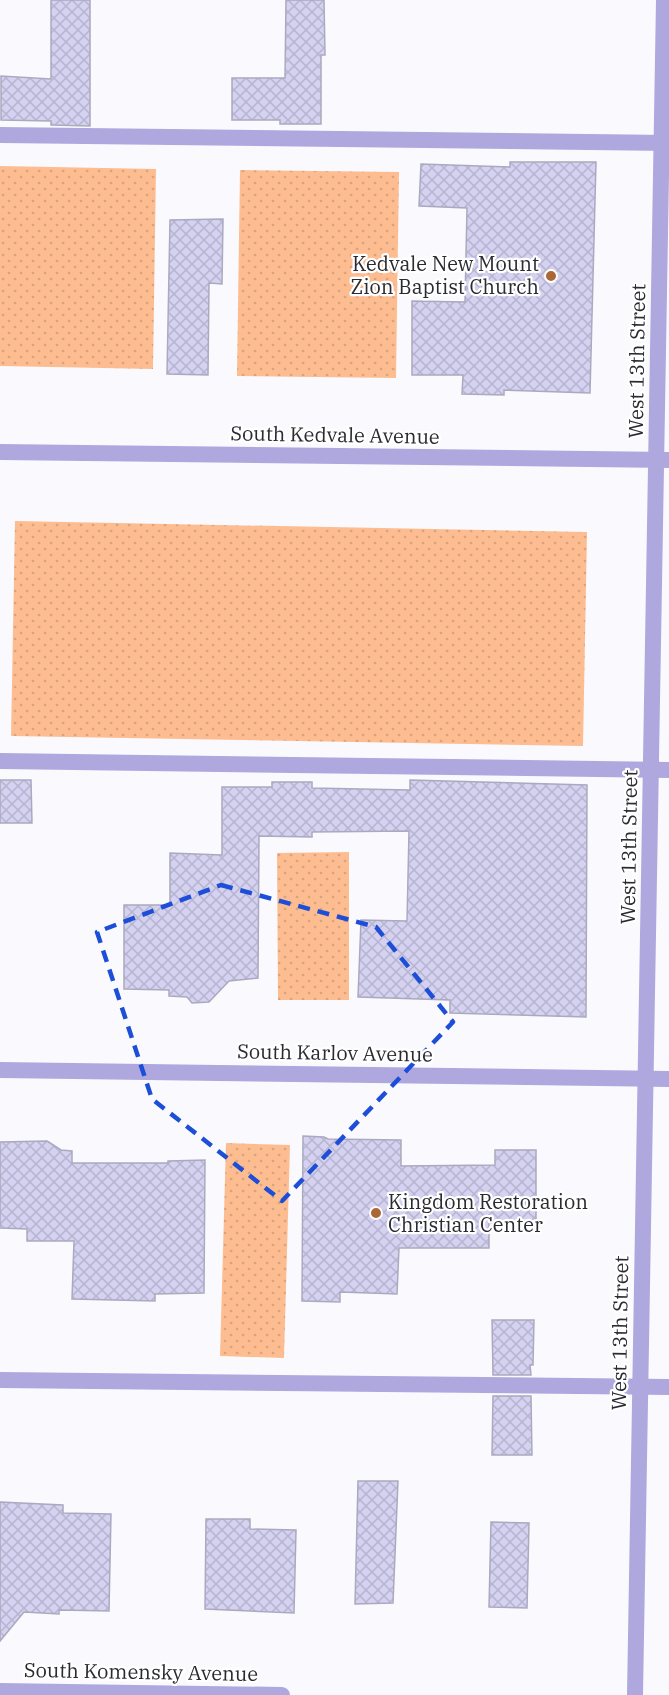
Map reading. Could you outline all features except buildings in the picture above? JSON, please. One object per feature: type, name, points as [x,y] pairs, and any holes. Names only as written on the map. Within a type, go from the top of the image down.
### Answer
[{"type":"street","name":"West 13th Street","points":[[635,1695],[651,770],[663,460],[664,0]]},
{"type":"street","points":[[0,135],[665,142]]},
{"type":"street","name":"South Kedvale Avenue","points":[[0,452],[663,460]]},
{"type":"street","points":[[0,761],[669,770]]},
{"type":"street","name":"South Karlov Avenue","points":[[0,1070],[669,1079]]},
{"type":"street","points":[[0,1380],[669,1387]]},
{"type":"street","name":"South Komensky Avenue","points":[[0,1691],[282,1695]]},
{"type":"highlighted area","points":[[221,885],[376,927],[453,1022],[282,1201],[152,1099],[97,932]]},
{"type":"shaded area","points":[[0,166],[156,169],[153,369],[0,366]]},
{"type":"shaded area","points":[[240,170],[399,172],[396,378],[237,376]]},
{"type":"shaded area","points":[[15,521],[587,532],[583,746],[11,736]]},
{"type":"shaded area","points":[[349,852],[349,1000],[278,1000],[277,853]]},
{"type":"shaded area","points":[[226,1143],[290,1145],[284,1358],[220,1356]]},
{"type":"place","name":"Kedvale New Mount Zion Baptist Church","points":[[551,276]]},
{"type":"place","name":"Kingdom Restoration Christian Center","points":[[376,1213]]}]
